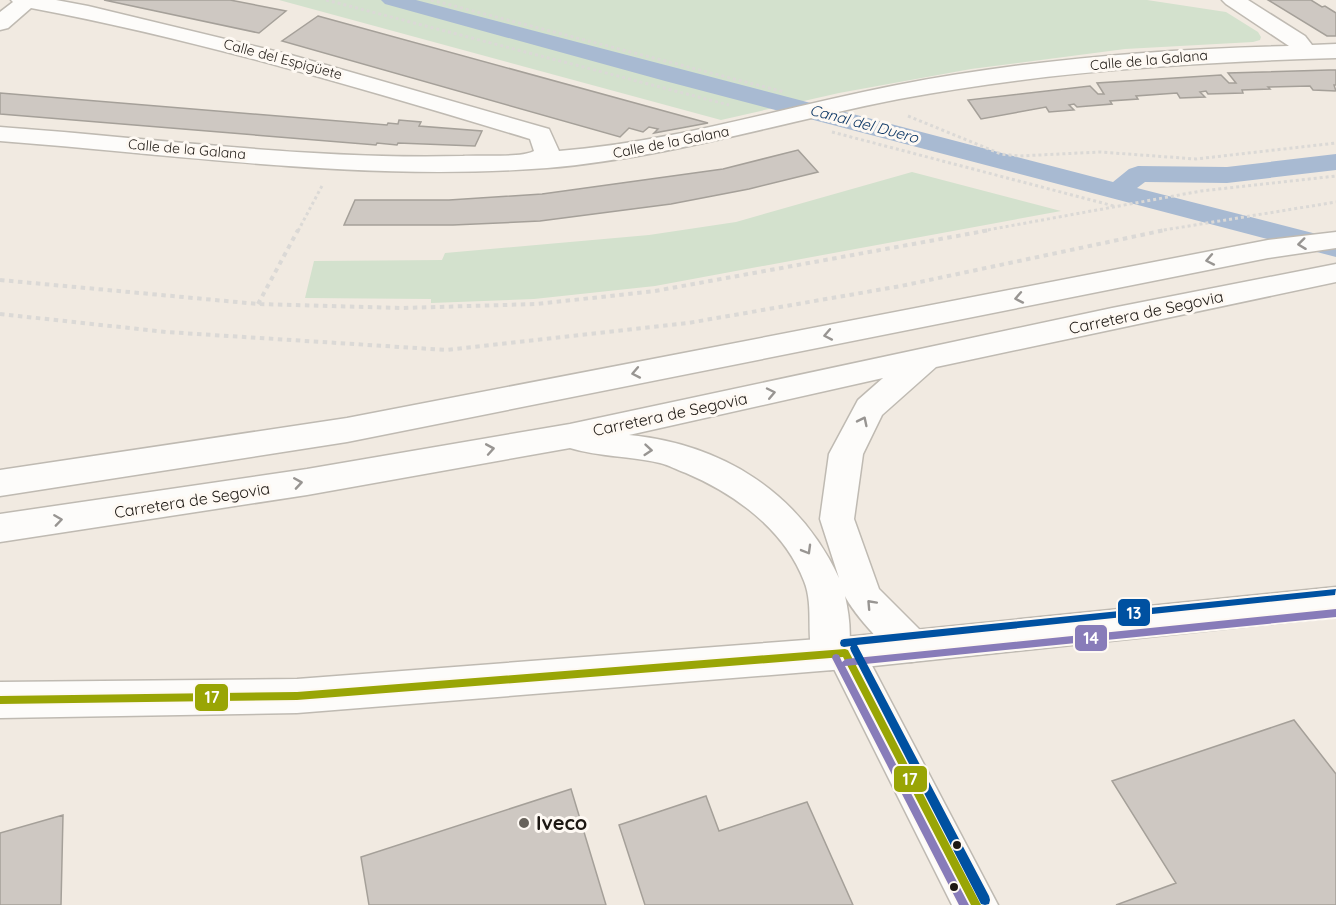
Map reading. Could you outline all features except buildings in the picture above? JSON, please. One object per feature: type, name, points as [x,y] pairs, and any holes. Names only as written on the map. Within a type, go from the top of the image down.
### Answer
[{"type":"main road","points":[[0,23],[25,0]]},
{"type":"main road","name":"Calle del Espigüete","points":[[25,0],[180,32],[269,54],[540,134],[622,152]]},
{"type":"main road","points":[[1233,0],[1297,41],[1306,52]]},
{"type":"main road","name":"Calle de la Galana","points":[[0,134],[335,162],[453,165],[547,160],[622,152],[707,136],[897,92],[1046,70],[1147,59],[1336,51]]},
{"type":"main road","points":[[540,134],[547,152],[547,160]]},
{"type":"main road","points":[[0,483],[347,430],[1268,249],[1336,240]]},
{"type":"main road","name":"Carretera de Segovia","points":[[0,528],[296,484],[570,436],[1328,274]]},
{"type":"main road","points":[[911,646],[864,597],[837,519],[846,454],[869,408],[926,359]]},
{"type":"main road","points":[[570,436],[603,446],[663,451],[721,472],[773,508],[806,546],[824,583],[838,654],[976,905]]},
{"type":"main road","points":[[0,700],[297,696],[838,654],[1336,602]]},
{"type":"path","points":[[326,0],[750,111],[773,121]]},
{"type":"path","points":[[826,130],[1116,206]]},
{"type":"path","points":[[258,304],[335,162]]},
{"type":"path","points":[[0,280],[258,304],[412,308],[537,304],[655,291],[1201,191],[1336,176]]},
{"type":"path","points":[[0,314],[166,332],[447,350],[688,323],[901,286],[1186,225],[1336,202]]},
{"type":"green space","points":[[279,0],[1147,0],[1226,12],[1258,32],[1261,37],[1260,40],[1253,42],[1125,49],[971,69],[839,93],[721,120]]},
{"type":"green space","points":[[912,172],[1061,211],[655,286],[534,299],[431,303],[431,299],[305,298],[314,261],[442,260],[445,253],[649,235],[736,222]]},
{"type":"waterway","name":"Canal del Duero","points":[[392,0],[673,76],[1336,248]]},
{"type":"waterway","points":[[1119,191],[1138,174],[1227,175],[1336,162]]},
{"type":"transit line","name":"13","points":[[844,643],[1335,592]]},
{"type":"transit line","name":"14","points":[[846,663],[1336,613]]},
{"type":"transit line","name":"13","points":[[854,648],[985,900]]},
{"type":"transit line","name":"17","points":[[845,653],[976,905]]},
{"type":"transit line","name":"17","points":[[0,700],[297,696],[845,653]]},
{"type":"transit line","name":"14","points":[[836,658],[964,905]]},
{"type":"place","name":"Iveco","points":[[524,823]]}]
